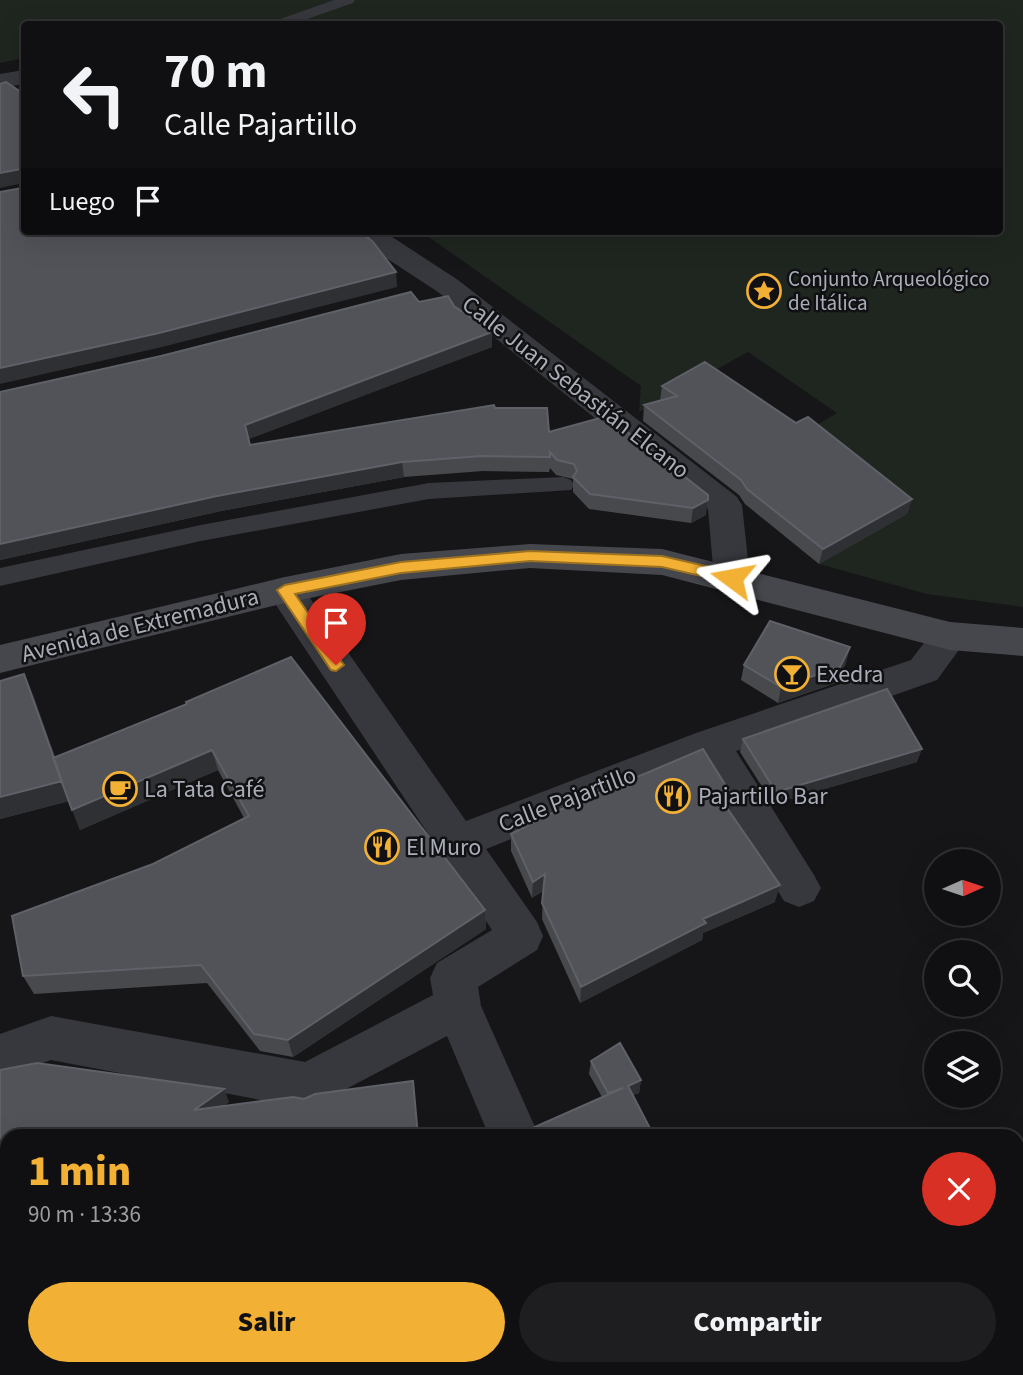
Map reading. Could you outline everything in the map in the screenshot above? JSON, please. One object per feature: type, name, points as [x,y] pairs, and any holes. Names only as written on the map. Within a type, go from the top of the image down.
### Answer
[{"type":"main road","name":"Avenida de Extremadura","points":[[0,659],[285,590],[401,567],[530,556],[662,562],[950,636],[1023,642]]},
{"type":"street","points":[[0,81],[21,78]]},
{"type":"street","name":"Calle Juan Sebastián Elcano","points":[[370,235],[448,286],[726,505],[732,578]]},
{"type":"street","points":[[408,297],[448,286]]},
{"type":"street","points":[[285,590],[521,936],[453,978],[457,1006],[511,1129]]},
{"type":"street","name":"Calle Pajartillo","points":[[458,842],[710,744],[923,670],[950,636]]},
{"type":"street","points":[[710,744],[799,888]]},
{"type":"street","points":[[0,1056],[51,1038],[308,1086],[457,1006]]},
{"type":"lane","points":[[288,21],[348,0]]},
{"type":"lane","points":[[0,577],[201,533],[429,491],[563,485]]},
{"type":"shaded area","name":"Conjunto Arqueológico de Itálica","points":[[0,0],[1023,0],[1023,607],[927,594],[819,564],[907,514],[805,432],[837,413],[748,352],[639,412],[641,386],[426,235],[1003,235],[1003,21],[21,21],[21,59],[0,63]]},
{"type":"building","points":[[6,82],[21,92],[21,169],[0,173],[0,84]]},
{"type":"building","points":[[21,188],[21,235],[365,235],[396,272],[159,333],[0,368],[0,192]]},
{"type":"building","points":[[411,292],[419,302],[448,296],[454,306],[492,332],[245,425],[250,445],[494,405],[495,408],[547,408],[549,432],[607,416],[708,495],[708,500],[693,508],[590,494],[573,477],[577,471],[574,464],[557,460],[550,452],[550,457],[482,456],[402,462],[217,496],[0,544],[0,392],[161,356]]},
{"type":"building","points":[[705,362],[796,423],[808,417],[912,499],[823,549],[747,489],[741,480],[644,405],[677,396],[662,386]]},
{"type":"building","points":[[770,621],[850,647],[840,667],[781,687],[744,665]]},
{"type":"building","points":[[291,657],[485,910],[288,1040],[254,1034],[201,965],[23,976],[12,916],[153,864],[249,816],[212,750],[72,810],[53,758],[187,704],[186,702]]},
{"type":"building","points":[[24,674],[62,781],[0,797],[0,681]]},
{"type":"building","points":[[887,689],[922,749],[776,792],[743,739]]},
{"type":"building","points":[[703,749],[734,799],[723,802],[780,885],[703,919],[706,923],[581,987],[542,903],[545,874],[533,882],[511,834],[550,814]]},
{"type":"building","points":[[620,1043],[641,1080],[628,1086],[650,1129],[530,1129],[623,1088],[608,1093],[591,1061]]},
{"type":"building","points":[[37,1063],[224,1089],[194,1110],[293,1097],[304,1099],[315,1094],[413,1081],[417,1129],[0,1129],[0,1070]]},
{"type":"place","name":"Conjunto Arqueológico de Itálica","points":[[764,291]]},
{"type":"place","name":"Exedra","points":[[792,674]]},
{"type":"place","name":"La Tata Café","points":[[120,789]]},
{"type":"place","name":"Pajartillo Bar","points":[[673,796]]},
{"type":"place","name":"El Muro","points":[[382,847]]},
{"type":"route","points":[[336,665],[285,590],[401,567],[530,556],[662,562],[732,578]]}]
